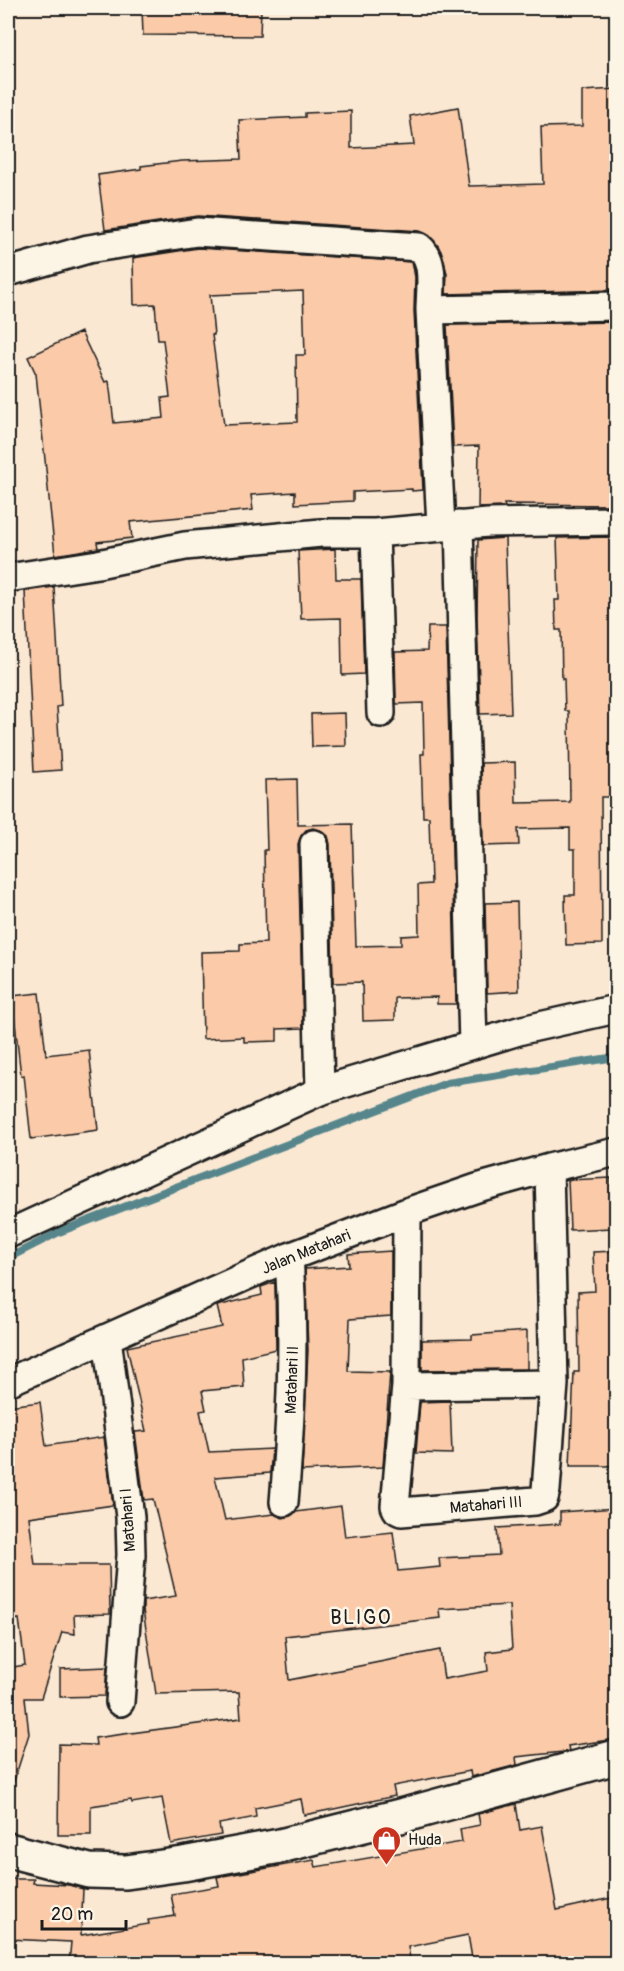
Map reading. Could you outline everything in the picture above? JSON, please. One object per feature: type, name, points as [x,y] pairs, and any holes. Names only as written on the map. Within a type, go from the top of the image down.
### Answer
[{"type":"street","points":[[8,272],[88,249],[197,232],[419,247],[425,252],[429,260],[430,310],[450,525],[472,1045]]},
{"type":"street","points":[[430,310],[616,306]]},
{"type":"street","points":[[8,578],[98,564],[185,546],[321,533],[375,533],[450,525],[616,520]]},
{"type":"street","points":[[375,533],[381,713]]},
{"type":"street","points":[[314,844],[320,1091]]},
{"type":"street","points":[[8,1234],[320,1091],[522,1030],[616,1009]]},
{"type":"street","name":"Jalan Matahari","points":[[8,1382],[289,1257],[407,1212],[477,1188],[616,1152]]},
{"type":"street","name":"Matahari III","points":[[407,1212],[406,1386],[395,1506],[401,1512],[535,1501],[544,1498],[546,1490],[554,1384],[549,1168]]},
{"type":"street","name":"Matahari II","points":[[284,1502],[293,1365],[293,1312],[289,1257]]},
{"type":"street","name":"Matahari I","points":[[107,1338],[130,1517],[129,1603],[120,1702]]},
{"type":"street","points":[[406,1386],[554,1384]]},
{"type":"street","points":[[8,1850],[89,1871],[126,1872],[183,1864],[280,1846],[451,1803],[616,1757]]},
{"type":"building","points":[[142,8],[261,8],[260,36],[143,35]]},
{"type":"building","points":[[616,89],[616,290],[446,294],[447,274],[442,253],[430,236],[420,231],[198,216],[105,230],[98,175],[141,169],[141,166],[182,161],[241,159],[239,120],[305,117],[305,113],[351,111],[351,148],[414,145],[410,116],[458,107],[469,186],[543,184],[541,127],[582,126],[582,91]]},
{"type":"building","points":[[198,248],[412,262],[415,277],[414,311],[423,490],[353,492],[353,501],[295,504],[295,492],[251,495],[253,510],[130,522],[132,538],[97,542],[98,548],[55,555],[36,374],[28,357],[81,332],[105,382],[109,381],[114,423],[164,418],[162,398],[170,397],[163,340],[158,340],[155,304],[134,305],[133,258]],"holes":[[[303,291],[305,355],[296,355],[297,422],[224,425],[212,335],[214,335],[210,295]]]},
{"type":"building","points":[[616,322],[616,505],[504,504],[505,507],[478,508],[479,446],[453,447],[447,325]]},
{"type":"building","points":[[616,537],[616,797],[601,797],[602,944],[566,945],[565,895],[575,895],[575,849],[570,849],[570,828],[518,829],[519,845],[483,846],[481,763],[515,762],[516,803],[570,802],[569,711],[565,711],[561,630],[556,630],[555,600],[559,600],[557,538]]},
{"type":"building","points":[[505,538],[511,713],[480,714],[477,617],[478,540]]},
{"type":"building","points":[[335,549],[336,579],[361,579],[364,674],[342,675],[341,618],[301,619],[298,551]]},
{"type":"building","points":[[54,587],[61,706],[57,707],[61,770],[34,772],[25,591]]},
{"type":"building","points":[[428,627],[446,627],[456,1004],[437,1004],[437,997],[395,998],[395,1020],[363,1021],[362,982],[333,983],[330,844],[328,836],[313,828],[306,830],[298,844],[303,1028],[277,1029],[277,1041],[244,1042],[244,1037],[203,1039],[201,952],[240,951],[240,944],[266,943],[265,780],[297,779],[298,825],[352,824],[356,946],[401,945],[401,936],[419,935],[418,885],[431,884],[429,817],[423,817],[421,754],[424,754],[423,703],[396,704],[395,652],[427,651]]},
{"type":"building","points":[[345,713],[346,746],[312,747],[311,714]]},
{"type":"building","points":[[517,902],[519,991],[487,993],[485,903]]},
{"type":"building","points":[[39,993],[46,1055],[89,1050],[98,1130],[31,1139],[12,996]]},
{"type":"building","points":[[611,1178],[612,1228],[570,1230],[568,1180]]},
{"type":"building","points":[[391,1251],[391,1316],[350,1319],[348,1371],[390,1372],[383,1467],[302,1471],[308,1350],[305,1269],[349,1266],[348,1254]]},
{"type":"building","points":[[616,1251],[616,1466],[570,1466],[574,1372],[579,1372],[578,1292],[595,1291],[593,1252]]},
{"type":"building","points":[[275,1282],[276,1349],[242,1357],[244,1387],[202,1391],[206,1410],[200,1411],[209,1452],[272,1449],[270,1473],[215,1477],[225,1520],[274,1514],[283,1518],[296,1512],[341,1506],[345,1537],[393,1532],[398,1571],[440,1567],[439,1558],[499,1555],[497,1528],[560,1524],[560,1512],[616,1508],[616,1739],[568,1746],[569,1751],[516,1757],[517,1765],[471,1777],[470,1771],[393,1786],[395,1796],[304,1815],[301,1799],[255,1808],[256,1817],[219,1824],[221,1835],[171,1844],[162,1798],[91,1806],[91,1835],[58,1835],[59,1744],[96,1745],[95,1738],[241,1718],[239,1692],[156,1694],[143,1601],[176,1596],[153,1499],[144,1500],[135,1432],[146,1431],[127,1347],[222,1327],[217,1306],[262,1295],[261,1287]],"holes":[[[509,1605],[512,1649],[486,1652],[488,1671],[444,1679],[440,1650],[289,1680],[285,1636],[440,1618],[439,1609]]]},
{"type":"building","points":[[527,1331],[527,1369],[422,1370],[422,1340],[472,1339],[472,1335]]},
{"type":"building","points":[[450,1401],[452,1454],[416,1453],[420,1402]]},
{"type":"building","points":[[40,1402],[46,1446],[104,1437],[113,1505],[29,1517],[35,1565],[109,1565],[110,1614],[74,1615],[75,1634],[62,1632],[41,1698],[25,1698],[29,1734],[12,1787],[8,1786],[8,1668],[25,1665],[19,1619],[8,1621],[8,1406]]},
{"type":"building","points":[[107,1667],[105,1696],[60,1697],[60,1669]]},
{"type":"building","points":[[516,1804],[520,1830],[542,1826],[557,1910],[616,1897],[616,1964],[473,1964],[468,1935],[408,1947],[411,1964],[69,1964],[71,1942],[8,1939],[10,1879],[34,1879],[33,1883],[69,1885],[83,1889],[81,1935],[149,1924],[148,1920],[175,1916],[171,1894],[219,1886],[217,1877],[314,1860],[316,1867],[462,1842],[460,1829],[480,1825],[478,1814]]},
{"type":"waterway","points":[[8,1258],[59,1232],[447,1083],[616,1057]]},
{"type":"place","name":"Huda","points":[[387,1866]]},
{"type":"district","name":"BLIGO","points":[[361,1617]]}]
